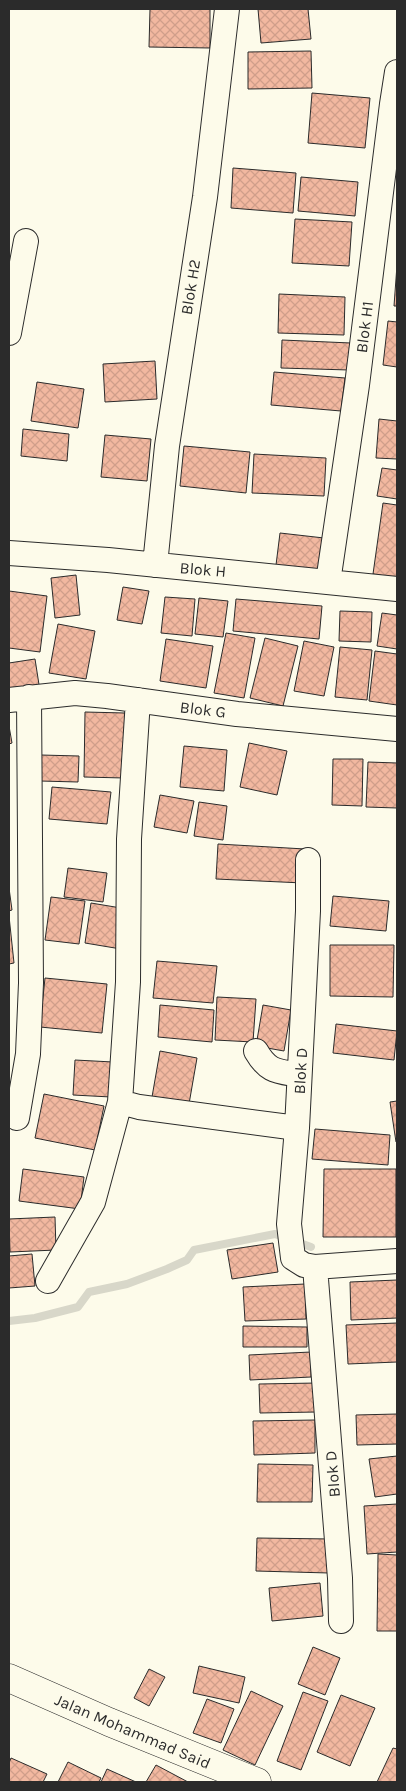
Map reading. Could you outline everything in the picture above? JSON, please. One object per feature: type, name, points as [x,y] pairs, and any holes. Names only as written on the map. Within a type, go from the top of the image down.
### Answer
[{"type":"street","name":"Blok H2","points":[[155,564],[167,446],[205,197],[226,9]]},
{"type":"street","name":"Blok H1","points":[[328,582],[357,385],[397,72]]},
{"type":"street","points":[[9,333],[26,241]]},
{"type":"street","name":"Blok H","points":[[9,553],[155,564],[397,589]]},
{"type":"street","name":"Blok G","points":[[19,698],[75,693],[237,714],[397,729]]},
{"type":"street","points":[[17,1118],[28,1054],[31,983],[19,698]]},
{"type":"street","points":[[48,1281],[93,1202],[120,1102],[128,982],[129,839],[138,700]]},
{"type":"street","name":"Blok D","points":[[308,860],[308,911],[297,1128],[289,1224],[294,1258],[295,1261],[304,1265],[315,1267],[397,1261]]},
{"type":"street","points":[[256,1051],[262,1062],[273,1071],[299,1075]]},
{"type":"street","points":[[120,1102],[145,1108],[297,1128]]},
{"type":"street","name":"Blok D","points":[[315,1267],[340,1578],[340,1621]]},
{"type":"street","name":"Jalan Mohammad Said","points":[[9,1678],[109,1722],[257,1782]]},
{"type":"building","points":[[150,9],[210,9],[210,48],[149,47]]},
{"type":"building","points":[[258,9],[308,9],[311,39],[261,43]]},
{"type":"building","points":[[311,51],[312,88],[248,89],[248,52]]},
{"type":"building","points":[[312,93],[370,98],[365,148],[308,143]]},
{"type":"building","points":[[233,168],[296,173],[293,213],[231,208]]},
{"type":"building","points":[[301,177],[358,182],[355,216],[298,211]]},
{"type":"building","points":[[295,219],[352,222],[349,266],[292,263]]},
{"type":"building","points":[[397,265],[397,306],[394,306]]},
{"type":"building","points":[[279,294],[345,297],[344,335],[278,333]]},
{"type":"building","points":[[388,321],[397,322],[397,367],[383,365]]},
{"type":"building","points":[[282,340],[351,343],[349,370],[281,368]]},
{"type":"building","points":[[155,361],[157,399],[105,402],[103,364]]},
{"type":"building","points":[[274,372],[345,378],[341,411],[271,405]]},
{"type":"building","points":[[37,382],[84,389],[78,428],[31,421]]},
{"type":"building","points":[[379,419],[397,421],[397,459],[376,458]]},
{"type":"building","points":[[23,429],[69,434],[67,461],[21,456]]},
{"type":"building","points":[[105,435],[151,439],[147,481],[101,477]]},
{"type":"building","points":[[184,446],[250,452],[246,493],[180,486]]},
{"type":"building","points":[[254,454],[326,458],[324,496],[252,493]]},
{"type":"building","points":[[382,468],[397,470],[397,499],[377,496]]},
{"type":"building","points":[[383,503],[397,505],[397,578],[373,574]]},
{"type":"building","points":[[280,533],[324,538],[320,571],[276,565]]},
{"type":"building","points":[[76,575],[80,615],[55,618],[51,578]]},
{"type":"building","points":[[123,587],[149,591],[142,624],[117,620]]},
{"type":"building","points":[[9,591],[47,596],[40,652],[9,648]]},
{"type":"building","points":[[165,597],[195,599],[192,636],[161,633]]},
{"type":"building","points":[[199,598],[228,601],[223,637],[195,634]]},
{"type":"building","points":[[236,599],[322,606],[319,639],[233,631]]},
{"type":"building","points":[[340,611],[372,612],[371,642],[339,641]]},
{"type":"building","points":[[382,613],[397,615],[397,649],[377,646]]},
{"type":"building","points":[[58,624],[95,631],[86,679],[49,673]]},
{"type":"building","points":[[226,633],[255,638],[244,698],[214,693]]},
{"type":"building","points":[[265,638],[298,646],[283,706],[250,698]]},
{"type":"building","points":[[166,639],[213,646],[206,688],[160,681]]},
{"type":"building","points":[[304,641],[334,647],[324,696],[294,691]]},
{"type":"building","points":[[340,647],[372,650],[367,700],[335,697]]},
{"type":"building","points":[[375,651],[397,654],[397,705],[369,701]]},
{"type":"building","points":[[35,659],[40,691],[9,690],[9,663]]},
{"type":"building","points":[[85,712],[125,713],[124,778],[84,777]]},
{"type":"building","points":[[9,726],[12,743],[9,744]]},
{"type":"building","points":[[249,743],[287,751],[277,795],[240,787]]},
{"type":"building","points":[[184,746],[227,750],[224,791],[180,787]]},
{"type":"building","points":[[41,755],[79,756],[78,782],[40,781]]},
{"type":"building","points":[[333,759],[363,759],[362,806],[332,805]]},
{"type":"building","points":[[368,762],[397,763],[397,808],[366,807]]},
{"type":"building","points":[[52,787],[111,792],[107,824],[49,819]]},
{"type":"building","points":[[160,795],[194,801],[187,833],[154,827]]},
{"type":"building","points":[[199,802],[227,806],[223,840],[194,836]]},
{"type":"building","points":[[218,844],[305,849],[303,883],[216,879]]},
{"type":"building","points":[[68,868],[107,873],[103,902],[64,897]]},
{"type":"building","points":[[9,888],[12,910],[9,911]]},
{"type":"building","points":[[333,896],[389,901],[386,931],[330,926]]},
{"type":"building","points":[[51,897],[85,901],[79,944],[45,940]]},
{"type":"building","points":[[91,903],[127,909],[121,949],[85,943]]},
{"type":"building","points":[[9,916],[14,963],[9,964]]},
{"type":"building","points":[[330,945],[394,945],[393,997],[330,996]]},
{"type":"building","points":[[157,961],[217,966],[213,1003],[153,998]]},
{"type":"building","points":[[45,978],[107,984],[102,1033],[40,1027]]},
{"type":"building","points":[[217,997],[256,999],[253,1042],[215,1040]]},
{"type":"building","points":[[160,1005],[214,1010],[212,1042],[158,1037]]},
{"type":"building","points":[[263,1005],[291,1010],[284,1051],[256,1046]]},
{"type":"building","points":[[336,1024],[397,1031],[394,1060],[333,1053]]},
{"type":"building","points":[[160,1051],[197,1058],[189,1104],[152,1097]]},
{"type":"building","points":[[75,1060],[113,1062],[111,1097],[73,1095]]},
{"type":"building","points":[[44,1094],[104,1106],[95,1150],[35,1138]]},
{"type":"building","points":[[397,1101],[397,1142],[396,1142],[390,1102]]},
{"type":"building","points":[[315,1129],[390,1135],[388,1165],[312,1159]]},
{"type":"building","points":[[23,1169],[84,1177],[80,1209],[19,1201]]},
{"type":"building","points":[[324,1169],[396,1169],[396,1237],[323,1237]]},
{"type":"building","points":[[55,1217],[56,1250],[10,1252],[9,1219]]},
{"type":"building","points":[[273,1243],[278,1272],[232,1279],[227,1250]]},
{"type":"building","points":[[32,1254],[35,1286],[9,1288],[9,1256]]},
{"type":"building","points":[[397,1280],[397,1318],[351,1320],[350,1282]]},
{"type":"building","points":[[305,1284],[306,1319],[245,1321],[243,1287]]},
{"type":"building","points":[[397,1323],[397,1362],[348,1364],[346,1325]]},
{"type":"building","points":[[243,1326],[307,1327],[307,1347],[243,1347]]},
{"type":"building","points":[[311,1352],[311,1377],[250,1380],[249,1355]]},
{"type":"building","points":[[317,1383],[317,1412],[260,1413],[259,1384]]},
{"type":"building","points":[[397,1414],[397,1444],[357,1445],[356,1415]]},
{"type":"building","points":[[315,1420],[315,1453],[254,1455],[253,1421]]},
{"type":"building","points":[[397,1456],[397,1494],[375,1497],[369,1459]]},
{"type":"building","points":[[258,1464],[313,1465],[312,1502],[257,1502]]},
{"type":"building","points":[[397,1504],[397,1552],[367,1554],[364,1506]]},
{"type":"building","points":[[257,1538],[331,1539],[329,1573],[256,1571]]},
{"type":"building","points":[[378,1554],[397,1555],[397,1631],[377,1631]]},
{"type":"building","points":[[320,1583],[323,1616],[272,1621],[269,1588]]},
{"type":"building","points":[[313,1647],[340,1658],[325,1695],[298,1684]]},
{"type":"building","points":[[199,1666],[245,1677],[239,1703],[193,1693]]},
{"type":"building","points":[[149,1669],[165,1677],[149,1706],[134,1698]]},
{"type":"building","points":[[251,1691],[283,1706],[255,1765],[223,1750]]},
{"type":"building","points":[[303,1692],[328,1701],[301,1770],[277,1761]]},
{"type":"building","points":[[341,1695],[375,1708],[350,1766],[317,1752]]},
{"type":"building","points":[[207,1699],[234,1709],[221,1743],[193,1733]]},
{"type":"building","points":[[393,1748],[397,1749],[397,1782],[377,1782]]},
{"type":"building","points":[[11,1758],[47,1774],[43,1782],[9,1782],[9,1763]]},
{"type":"building","points":[[68,1762],[101,1778],[99,1782],[58,1782]]},
{"type":"building","points":[[156,1765],[188,1782],[146,1782]]},
{"type":"building","points":[[107,1769],[136,1782],[101,1782]]},
{"type":"waterway","points":[[9,1321],[35,1318],[78,1307],[89,1292],[127,1284],[167,1269],[187,1260],[194,1250],[275,1234],[311,1247]]}]
